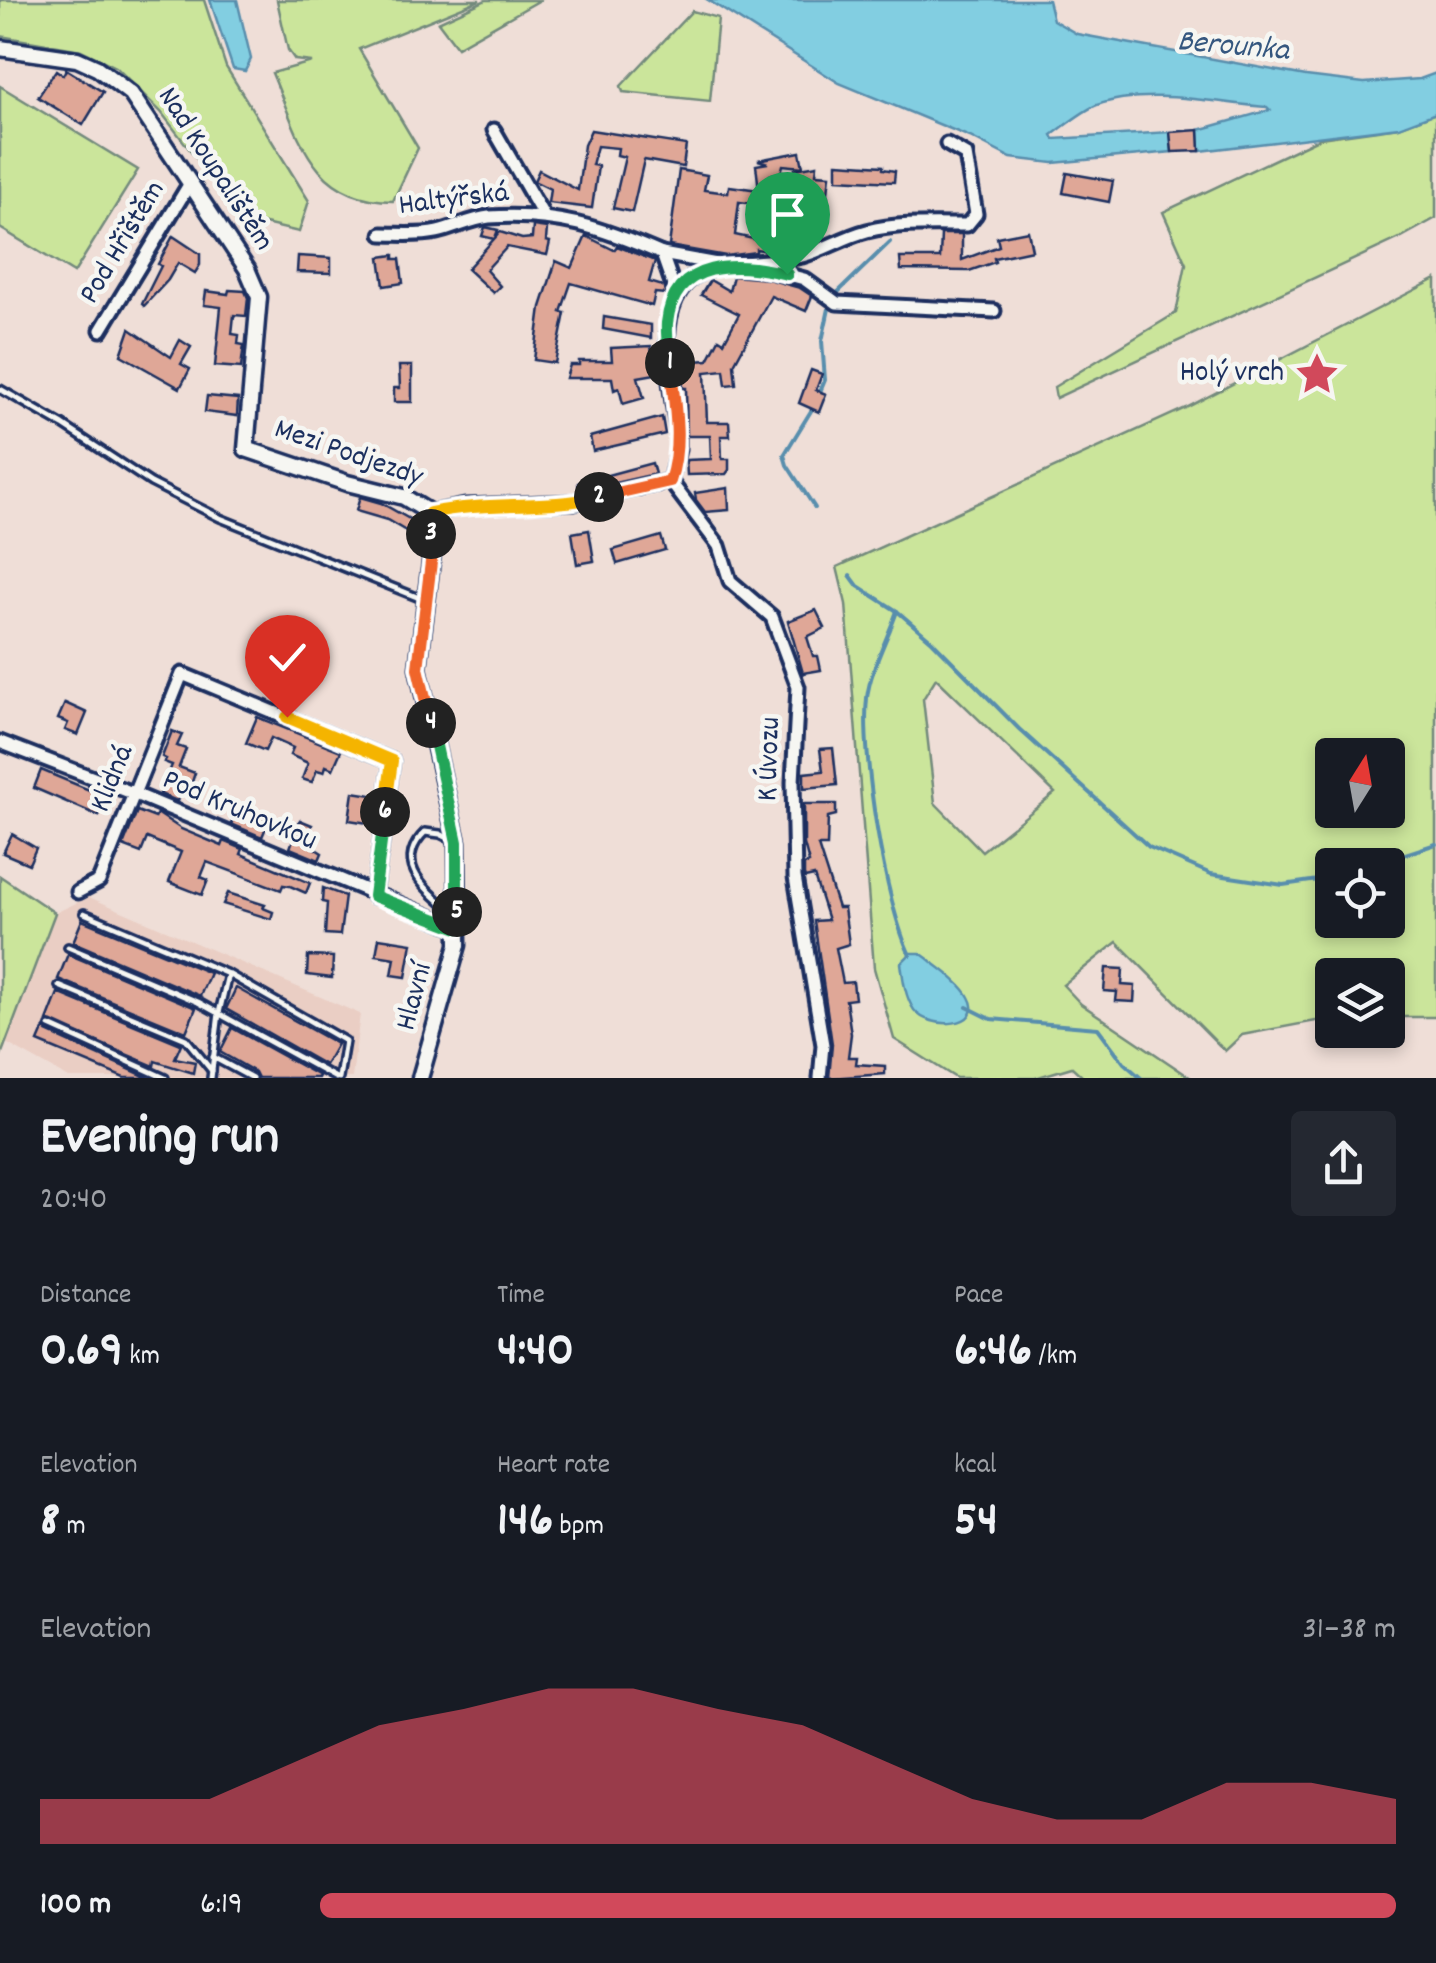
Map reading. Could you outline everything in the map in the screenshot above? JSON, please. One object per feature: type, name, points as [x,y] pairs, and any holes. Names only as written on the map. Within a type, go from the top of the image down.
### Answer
[{"type":"street","name":"Nad Koupalištěm","points":[[0,48],[77,59],[117,82],[143,107],[247,269],[259,296],[246,449]]},
{"type":"street","points":[[494,130],[543,216]]},
{"type":"street","points":[[670,481],[678,434],[667,326],[676,294],[694,276],[726,266],[806,255],[874,230],[967,224],[976,214],[966,154],[948,144]]},
{"type":"street","name":"Pod Hřištěm","points":[[101,330],[190,183]]},
{"type":"street","name":"Haltýřská","points":[[382,234],[439,232],[489,217],[543,216],[592,225],[662,254],[804,279],[837,303],[994,312]]},
{"type":"street","points":[[662,254],[676,294]]},
{"type":"street","name":"Mezi Podjezdy","points":[[246,449],[347,484],[404,497],[430,513],[465,506],[574,502],[670,481]]},
{"type":"street","name":"K Úvozu","points":[[670,481],[719,546],[730,581],[772,617],[798,687],[793,782],[795,877],[823,1045],[820,1078]]},
{"type":"street","name":"Hlavní","points":[[420,1078],[458,946],[457,842],[418,668],[432,554],[430,513]]},
{"type":"street","name":"Klidná","points":[[78,892],[99,881],[182,674],[392,761],[374,896]]},
{"type":"street","name":"Pod Kruhovkou","points":[[0,742],[135,794],[374,896],[458,923]]},
{"type":"lane","points":[[0,389],[151,483],[220,518],[424,600]]},
{"type":"lane","points":[[457,842],[426,832],[413,846],[410,857],[416,874],[458,923]]},
{"type":"lane","points":[[68,946],[219,1013],[338,1078],[344,1041],[228,974],[84,913]]},
{"type":"lane","points":[[211,1074],[228,974]]},
{"type":"lane","points":[[59,986],[186,1039],[211,1074]]},
{"type":"lane","points":[[50,1026],[164,1078]]},
{"type":"lane","points":[[213,1057],[252,1078]]},
{"type":"shaded area","points":[[89,897],[360,1014],[352,1078],[69,1078],[6,1043],[55,913]]},
{"type":"green space","points":[[0,0],[204,0],[226,67],[309,201],[299,232],[243,219],[161,112],[116,67],[81,50],[0,36]]},
{"type":"green space","points":[[277,0],[480,0],[359,49],[418,148],[393,201],[365,198],[343,190],[312,161],[272,73],[312,62],[295,60],[288,50]]},
{"type":"green space","points":[[486,0],[540,0],[457,47],[438,22]]},
{"type":"green space","points":[[692,11],[718,18],[710,101],[623,92],[621,86]]},
{"type":"green space","points":[[0,86],[138,170],[74,273],[0,228]]},
{"type":"green space","points":[[1436,113],[1436,218],[1056,398],[1054,387],[1176,313],[1186,264],[1163,212],[1320,138],[1399,127]]},
{"type":"green space","points":[[1436,279],[1436,1017],[1405,1017],[1405,958],[1315,958],[1315,1021],[1242,1035],[1225,1051],[1117,942],[1063,985],[1081,1004],[1191,1078],[1084,1078],[1072,1067],[1035,1078],[956,1078],[894,1039],[874,968],[846,604],[837,567],[1186,408]],"holes":[[[936,678],[1055,793],[982,851],[935,803],[923,699]]]},
{"type":"green space","points":[[0,876],[55,913],[0,1058]]},
{"type":"water","points":[[210,0],[237,0],[251,59],[245,71],[233,69]]},
{"type":"water","points":[[708,0],[1048,0],[1053,20],[1077,34],[1364,83],[1420,79],[1436,73],[1436,113],[1399,127],[1200,151],[1199,130],[1270,110],[1204,100],[1137,97],[1097,105],[1052,135],[1054,139],[1170,132],[1172,152],[1053,163],[1011,158],[839,83]]},
{"type":"water","points":[[911,953],[920,953],[961,986],[969,997],[970,1015],[954,1023],[943,1023],[922,1017],[914,1010],[906,993],[901,963]]},
{"type":"building","points":[[66,69],[103,92],[83,125],[38,97],[56,70],[63,75]]},
{"type":"building","points":[[591,130],[686,145],[683,167],[644,160],[632,212],[613,208],[625,157],[617,155],[618,148],[597,146],[592,165],[598,166],[592,208],[548,203],[550,189],[534,181],[539,170],[578,190],[584,145]]},
{"type":"building","points":[[1199,130],[1200,151],[1172,152],[1170,132]]},
{"type":"building","points":[[800,152],[803,167],[783,165],[781,173],[770,175],[764,209],[762,205],[739,202],[735,235],[758,240],[761,222],[772,224],[767,251],[756,249],[726,256],[669,246],[679,170],[707,175],[704,190],[728,193],[729,186],[759,190],[756,165],[768,163],[758,160]]},
{"type":"building","points":[[837,163],[883,166],[895,171],[894,182],[837,179]]},
{"type":"building","points":[[817,165],[816,174],[830,175],[823,238],[789,249],[790,225],[808,227],[813,186],[799,189],[795,169]]},
{"type":"building","points":[[1067,173],[1113,181],[1109,202],[1063,193]]},
{"type":"building","points":[[533,226],[547,228],[547,255],[507,247],[486,270],[500,286],[493,293],[467,269],[494,239],[482,236],[485,227],[498,230],[495,238],[500,232],[522,239],[532,238]]},
{"type":"building","points":[[1028,231],[1032,250],[994,258],[995,262],[969,271],[901,270],[900,258],[940,258],[941,234],[962,234],[962,260],[999,246],[997,237]]},
{"type":"building","points":[[173,236],[200,254],[200,265],[195,273],[178,263],[144,306],[161,266],[158,264]]},
{"type":"building","points":[[586,236],[614,250],[617,246],[655,261],[649,282],[663,286],[666,294],[655,293],[652,306],[571,283],[561,312],[565,313],[555,363],[534,360],[541,307],[556,261],[572,268]]},
{"type":"building","points":[[394,255],[394,259],[400,259],[403,283],[384,286],[380,257]]},
{"type":"building","points":[[298,256],[331,258],[331,273],[297,272]]},
{"type":"building","points":[[733,276],[768,279],[800,288],[812,296],[806,311],[771,296],[734,364],[736,384],[726,385],[724,370],[705,372],[707,422],[729,422],[730,436],[721,436],[722,459],[729,459],[729,470],[726,474],[687,475],[686,460],[711,459],[710,436],[687,436],[681,362],[708,360],[719,339],[724,342],[739,314],[701,295],[710,280],[729,291]]},
{"type":"building","points":[[229,290],[245,291],[248,298],[246,316],[234,315],[232,334],[239,335],[238,344],[244,345],[241,368],[215,366],[221,307],[204,305],[206,291],[228,294]]},
{"type":"building","points":[[604,317],[651,325],[651,338],[603,329]]},
{"type":"building","points":[[130,329],[171,357],[180,340],[191,347],[181,364],[190,369],[180,388],[121,355]]},
{"type":"building","points":[[651,346],[655,374],[638,377],[644,398],[623,404],[612,378],[566,378],[570,365],[579,365],[579,361],[612,361],[611,348]]},
{"type":"building","points":[[399,366],[412,366],[412,402],[394,402],[394,388],[400,388]]},
{"type":"building","points":[[811,370],[822,374],[816,390],[826,394],[819,412],[799,403]]},
{"type":"building","points":[[207,396],[238,399],[237,416],[205,412]]},
{"type":"building","points":[[662,417],[665,434],[593,451],[590,437]]},
{"type":"building","points":[[652,463],[655,474],[579,491],[578,483]]},
{"type":"building","points":[[728,488],[729,510],[705,512],[696,500],[695,493]]},
{"type":"building","points":[[360,497],[381,503],[420,525],[416,537],[387,520],[356,511]]},
{"type":"building","points":[[589,530],[594,561],[577,564],[572,533]]},
{"type":"building","points":[[661,536],[665,550],[617,564],[613,550]]},
{"type":"building","points":[[816,610],[825,628],[807,637],[821,670],[803,673],[788,621]]},
{"type":"building","points":[[65,703],[87,713],[78,735],[65,730],[68,723],[58,719]]},
{"type":"building","points":[[257,717],[341,751],[333,769],[326,766],[324,772],[317,770],[312,782],[308,781],[302,779],[308,763],[290,755],[293,748],[271,738],[265,751],[246,743]]},
{"type":"building","points":[[172,731],[182,735],[177,746],[186,749],[179,767],[195,773],[190,788],[186,787],[177,801],[160,794],[172,765],[162,757]]},
{"type":"building","points":[[833,748],[837,785],[804,788],[804,773],[823,771],[820,749]]},
{"type":"building","points":[[41,770],[104,796],[99,816],[34,788]]},
{"type":"building","points":[[353,792],[372,795],[368,823],[349,820]]},
{"type":"building","points":[[804,804],[836,804],[836,815],[828,817],[827,846],[818,846],[838,908],[844,908],[849,944],[836,948],[843,983],[853,982],[855,999],[846,1000],[851,1034],[848,1057],[857,1057],[856,1064],[885,1066],[885,1074],[829,1078],[832,1044],[814,921],[828,920],[814,876],[804,875],[804,865],[809,863],[804,844]]},
{"type":"building","points":[[238,807],[269,820],[262,837],[231,824]]},
{"type":"building","points":[[137,811],[155,818],[157,813],[181,829],[222,846],[224,841],[243,849],[241,854],[310,883],[306,893],[283,885],[281,890],[207,862],[201,877],[208,880],[202,895],[169,882],[181,852],[147,838],[141,853],[123,846]]},
{"type":"building","points":[[300,820],[312,825],[305,842],[322,853],[319,860],[290,848]]},
{"type":"building","points":[[12,834],[36,848],[29,864],[3,853]]},
{"type":"building","points":[[323,888],[345,896],[340,935],[325,934],[327,903],[322,902]]},
{"type":"building","points":[[228,893],[265,905],[263,908],[273,912],[271,919],[223,904]]},
{"type":"building","points":[[82,920],[210,973],[200,996],[73,942]]},
{"type":"building","points":[[379,938],[412,943],[406,977],[392,975],[395,958],[376,955]]},
{"type":"building","points":[[68,954],[196,1008],[186,1032],[58,979]]},
{"type":"building","points":[[308,956],[333,957],[332,978],[307,975]]},
{"type":"building","points":[[1106,968],[1123,969],[1122,985],[1135,986],[1134,1002],[1116,1001],[1117,992],[1104,991]]},
{"type":"building","points":[[236,988],[337,1044],[325,1065],[226,1009]]},
{"type":"building","points":[[58,993],[181,1044],[175,1058],[195,1062],[193,1073],[155,1061],[154,1066],[47,1021]]},
{"type":"building","points":[[44,1028],[149,1078],[124,1078],[38,1042]]},
{"type":"building","points":[[232,1028],[318,1078],[258,1078],[255,1072],[220,1052]]},
{"type":"waterway","points":[[834,296],[890,242]]},
{"type":"waterway","points":[[820,392],[825,380],[822,341],[830,304]]},
{"type":"waterway","points":[[814,406],[784,455],[815,508]]},
{"type":"waterway","points":[[850,575],[858,586],[897,611],[932,641],[1019,729],[1149,847],[1211,874],[1283,885],[1315,880]]},
{"type":"waterway","points":[[897,611],[872,676],[866,723],[871,791],[884,866],[910,955]]},
{"type":"waterway","points":[[1405,854],[1436,844]]},
{"type":"waterway","points":[[967,1007],[991,1019],[1098,1028],[1124,1063],[1141,1078]]},
{"type":"place","name":"Holý vrch","points":[[1317,374]]},
{"type":"route","points":[[287,717],[392,761],[374,896],[458,928],[457,842],[418,668],[432,554],[430,513],[465,506],[574,502],[670,481],[678,434],[667,326],[676,294],[694,276],[708,269],[726,266],[787,274]]},
{"type":"water label","name":"Berounka","points":[[1233,48]]}]
